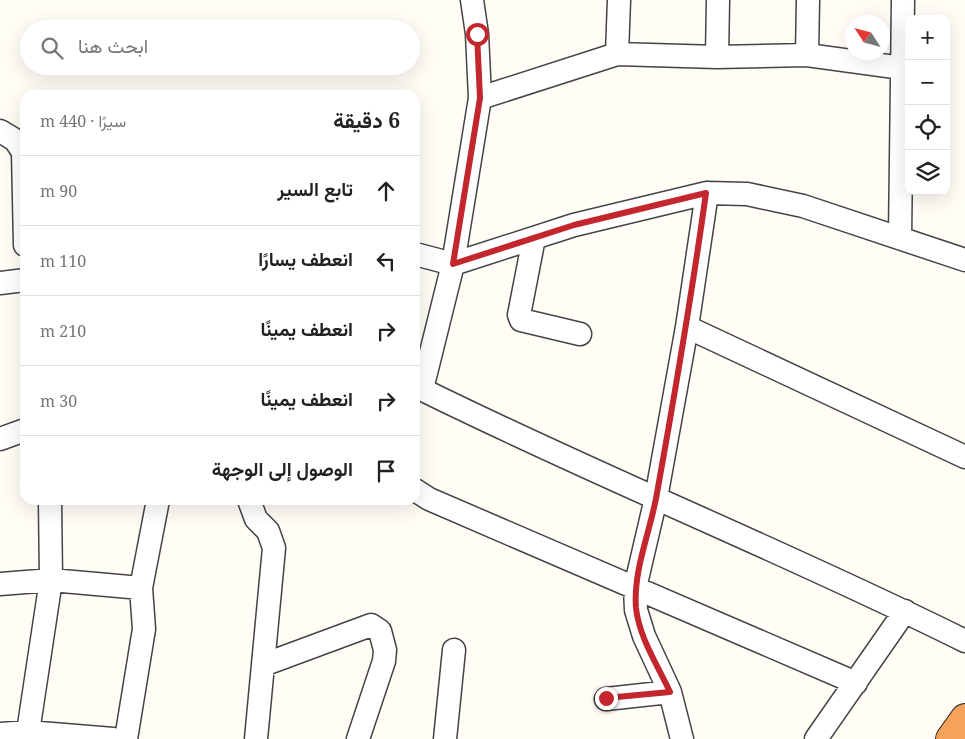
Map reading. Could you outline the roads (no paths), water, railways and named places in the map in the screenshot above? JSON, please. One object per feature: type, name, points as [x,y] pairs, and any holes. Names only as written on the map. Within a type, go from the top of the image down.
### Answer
[{"type":"highway","points":[[950,739],[965,718]]},
{"type":"street","points":[[420,381],[453,264],[480,98],[477,34],[472,0]]},
{"type":"street","points":[[617,54],[619,0]]},
{"type":"street","points":[[718,0],[718,57]]},
{"type":"street","points":[[807,55],[808,0]]},
{"type":"street","points":[[900,238],[903,0]]},
{"type":"street","points":[[480,98],[617,54],[718,57],[807,55],[902,68]]},
{"type":"street","points":[[0,131],[15,140],[20,148]]},
{"type":"street","points":[[682,739],[670,692],[644,636],[636,610],[636,588],[656,498],[687,327],[706,193]]},
{"type":"street","points":[[420,255],[453,264],[574,225],[706,193],[747,194],[803,206],[965,260]]},
{"type":"street","points":[[534,238],[519,315],[521,320],[580,334]]},
{"type":"street","points":[[0,283],[20,281]]},
{"type":"street","points":[[687,327],[965,457]]},
{"type":"street","points":[[420,389],[544,449],[905,611],[965,641]]},
{"type":"street","points":[[0,439],[20,432]]},
{"type":"street","points":[[420,493],[429,499],[856,683]]},
{"type":"street","points":[[28,732],[51,580],[50,505]]},
{"type":"street","points":[[126,739],[144,629],[141,588],[157,505]]},
{"type":"street","points":[[251,505],[256,519],[268,531],[274,548],[256,739]]},
{"type":"street","points":[[0,584],[51,580],[141,588]]},
{"type":"street","points":[[816,739],[905,611]]},
{"type":"street","points":[[263,665],[370,626],[380,631],[385,650],[384,661],[358,739]]},
{"type":"street","points":[[445,739],[454,650]]},
{"type":"street","points":[[606,698],[670,692]]},
{"type":"street","points":[[0,734],[28,732],[113,739]]}]
